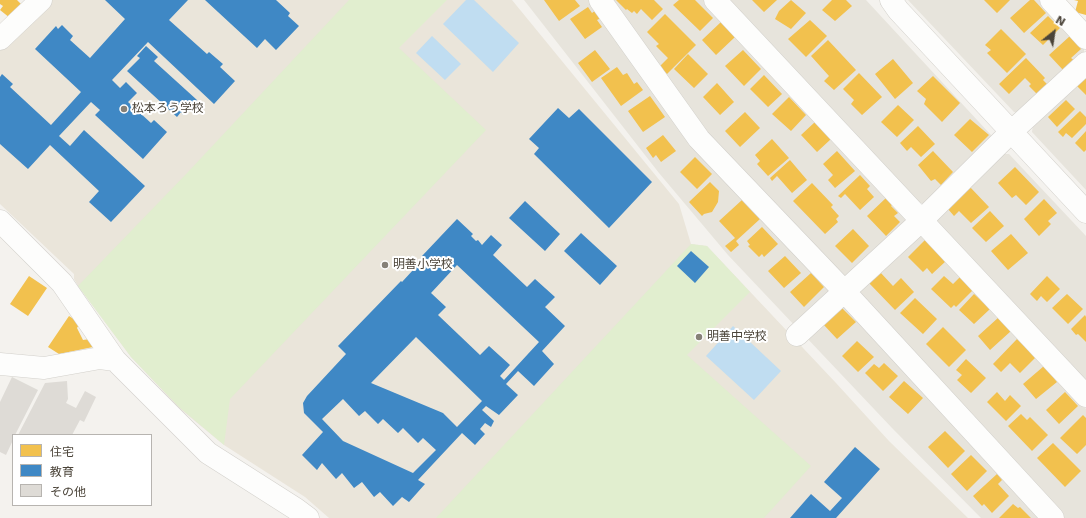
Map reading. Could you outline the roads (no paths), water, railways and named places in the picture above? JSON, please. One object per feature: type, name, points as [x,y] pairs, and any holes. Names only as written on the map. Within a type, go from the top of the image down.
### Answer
[{"type":"street","points":[[0,38],[40,0]]},
{"type":"street","points":[[600,0],[699,139],[844,292],[1053,518]]},
{"type":"street","points":[[715,0],[1086,396]]},
{"type":"street","points":[[891,0],[898,10],[1086,212]]},
{"type":"street","points":[[1051,0],[1086,38]]},
{"type":"street","points":[[798,335],[922,220],[1012,132],[1086,63]]},
{"type":"street","points":[[0,221],[62,283],[115,360],[208,453],[308,518]]},
{"type":"street","points":[[0,364],[44,368],[100,358],[115,360]]},
{"type":"water","points":[[466,0],[474,0],[519,43],[493,72],[443,24]]},
{"type":"water","points":[[432,36],[461,64],[445,80],[416,53]]},
{"type":"water","points":[[733,326],[781,371],[754,400],[706,356]]},
{"type":"place","name":"松本ろう学校","points":[[124,109]]},
{"type":"place","name":"明善小学校","points":[[385,265]]},
{"type":"place","name":"明善中学校","points":[[699,337]]}]
